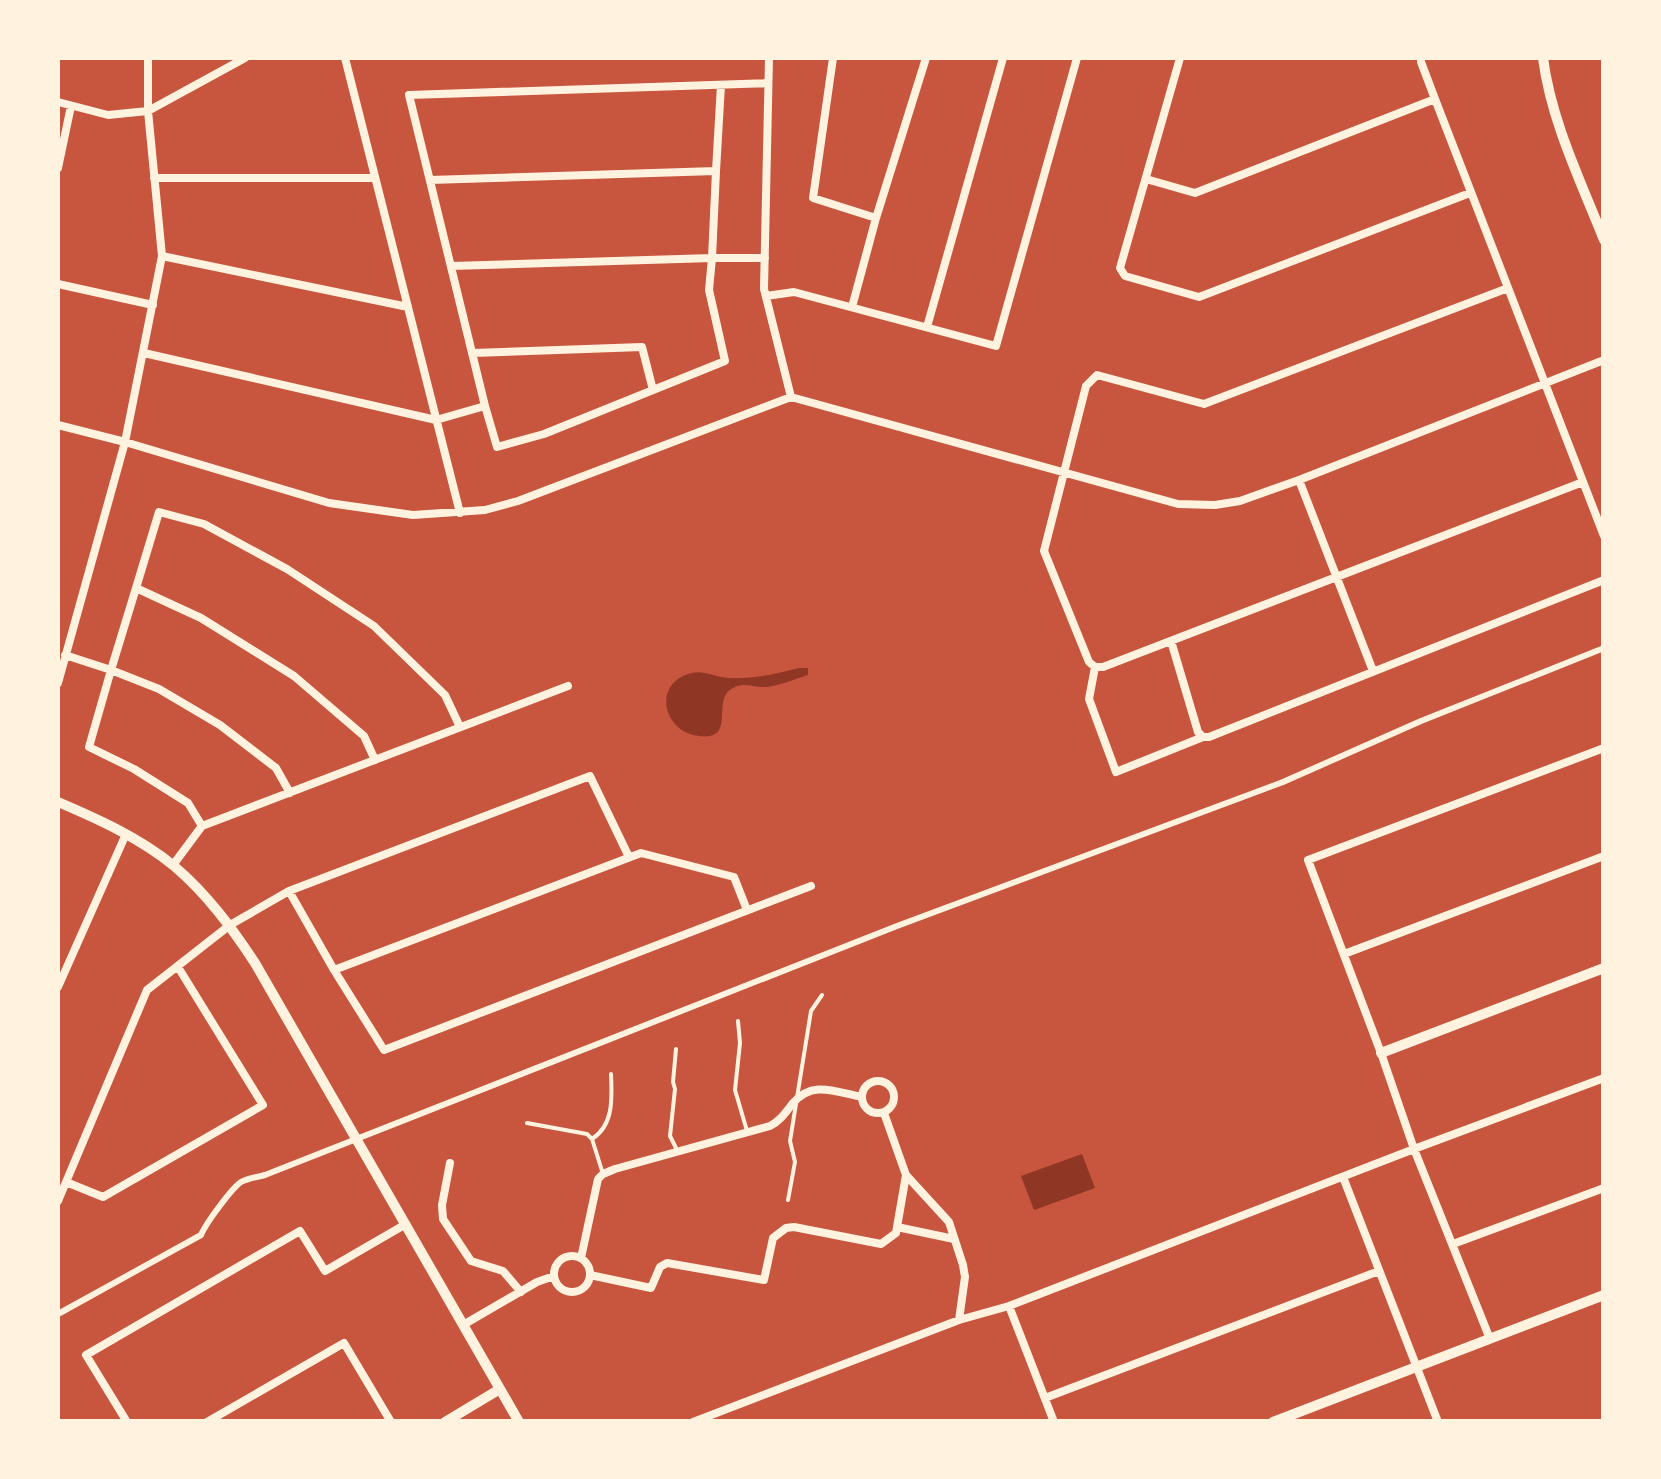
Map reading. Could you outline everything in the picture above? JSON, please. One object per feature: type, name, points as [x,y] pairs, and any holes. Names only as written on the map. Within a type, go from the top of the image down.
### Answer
[{"type":"street","points":[[58,683],[125,442],[162,256],[148,111],[148,58]]},
{"type":"street","points":[[58,102],[108,115],[148,111],[246,58]]},
{"type":"street","points":[[345,58],[460,512]]},
{"type":"street","points":[[769,58],[766,296],[791,396]]},
{"type":"street","points":[[833,58],[814,198],[876,218]]},
{"type":"street","points":[[852,308],[926,58]]},
{"type":"street","points":[[926,328],[1003,58]]},
{"type":"street","points":[[766,296],[794,292],[996,346],[1077,58]]},
{"type":"street","points":[[1180,58],[1120,268],[1125,276],[1199,297],[1470,193]]},
{"type":"street","points":[[1421,58],[1604,536]]},
{"type":"street","points":[[1543,58],[1564,136],[1604,240]]},
{"type":"street","points":[[721,85],[709,290],[725,361],[544,434],[497,447],[410,95],[768,83]]},
{"type":"street","points":[[1146,179],[1195,193],[1435,99]]},
{"type":"street","points":[[58,168],[71,106]]},
{"type":"street","points":[[430,180],[716,171]]},
{"type":"street","points":[[154,178],[375,178]]},
{"type":"street","points":[[162,256],[408,307]]},
{"type":"street","points":[[451,266],[765,258]]},
{"type":"street","points":[[58,284],[153,305]]},
{"type":"street","points":[[1508,288],[1204,404],[1097,375],[1086,386],[1044,551],[1088,662],[1103,667],[1583,482]]},
{"type":"street","points":[[472,353],[642,347],[653,390]]},
{"type":"street","points":[[144,352],[436,420],[485,406]]},
{"type":"street","points":[[58,426],[329,503],[413,515],[484,510],[518,501],[791,396],[1178,504],[1215,504],[1240,501],[1299,480],[1604,360]]},
{"type":"street","points":[[1299,480],[1372,671]]},
{"type":"street","points":[[202,826],[188,803],[90,747],[159,512],[204,524],[288,569],[374,626],[445,695],[460,727]]},
{"type":"street","points":[[1095,667],[1090,698],[1116,772],[1604,580]]},
{"type":"street","points":[[136,588],[201,618],[294,676],[364,736],[375,760]]},
{"type":"street","points":[[1171,641],[1198,732],[1203,737]]},
{"type":"street","points":[[58,1314],[200,1234],[230,1192],[243,1181],[898,926],[1283,782],[1604,648]]},
{"type":"street","points":[[65,655],[159,689],[220,726],[276,768],[290,792]]},
{"type":"street","points":[[173,865],[202,826],[568,686]]},
{"type":"street","points":[[1490,1339],[1414,1149],[1308,860],[1604,748]]},
{"type":"street","points":[[58,1201],[147,990],[230,926],[288,891],[590,776],[629,858]]},
{"type":"street","points":[[58,802],[126,834],[173,865],[230,926],[256,962],[519,1422]]},
{"type":"street","points":[[58,987],[126,834]]},
{"type":"street","points":[[334,970],[641,853],[734,877],[747,910]]},
{"type":"street","points":[[1344,954],[1604,856]]},
{"type":"street","points":[[288,891],[384,1050],[811,886]]},
{"type":"street","points":[[66,1182],[103,1197],[264,1105],[178,968]]},
{"type":"street","points":[[1381,1053],[1604,968]]},
{"type":"street","points":[[693,1422],[960,1320],[1009,1306],[1604,1078]]},
{"type":"street","points":[[878,1081],[890,1086],[895,1098],[884,1113],[866,1109],[862,1097],[866,1085],[878,1081]]},
{"type":"street","points":[[581,1258],[598,1179],[603,1174],[770,1126],[809,1090],[817,1088],[862,1097]]},
{"type":"street","points":[[884,1113],[906,1175],[948,1222],[954,1238],[965,1278],[960,1320]]},
{"type":"street","points":[[450,1163],[443,1219],[471,1261],[503,1271],[520,1292]]},
{"type":"street","points":[[590,1275],[650,1288],[666,1263],[764,1280],[774,1238],[794,1227],[881,1244],[896,1233],[906,1175]]},
{"type":"street","points":[[1343,1176],[1438,1422]]},
{"type":"street","points":[[1454,1244],[1604,1188]]},
{"type":"street","points":[[127,1422],[86,1355],[300,1231],[326,1271],[406,1224]]},
{"type":"street","points":[[897,1228],[954,1238]]},
{"type":"street","points":[[563,1258],[581,1258],[588,1264],[587,1285],[575,1292],[562,1288],[554,1270],[563,1258]]},
{"type":"street","points":[[1045,1398],[1378,1271]]},
{"type":"street","points":[[463,1324],[554,1276]]},
{"type":"street","points":[[1274,1422],[1604,1295]]},
{"type":"street","points":[[1009,1306],[1054,1422]]},
{"type":"street","points":[[208,1422],[344,1343],[392,1422]]},
{"type":"street","points":[[444,1422],[500,1389]]},
{"type":"lane","points":[[788,1200],[795,1162],[790,1141],[812,1011],[822,995]]},
{"type":"lane","points":[[738,1021],[735,1090],[748,1132]]},
{"type":"lane","points":[[676,1049],[670,1136],[678,1153]]},
{"type":"lane","points":[[592,1139],[607,1124],[612,1097],[610,1074]]},
{"type":"lane","points":[[528,1122],[586,1134],[592,1139],[603,1174]]},
{"type":"shaded area","points":[[808,668],[808,675],[774,686],[733,688],[723,701],[721,726],[711,736],[685,732],[668,711],[670,688],[692,673],[748,678]]},
{"type":"shaded area","points":[[1082,1154],[1095,1188],[1034,1210],[1021,1176]]}]
